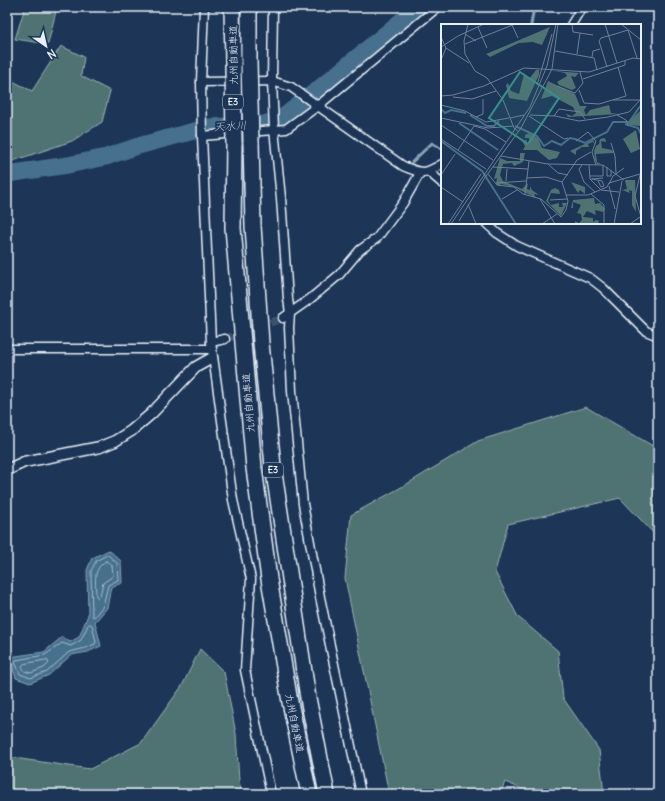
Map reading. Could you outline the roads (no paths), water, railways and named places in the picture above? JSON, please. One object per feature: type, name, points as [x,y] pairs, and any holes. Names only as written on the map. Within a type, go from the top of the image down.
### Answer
[{"type":"highway","name":"九州自動車道","points":[[232,7],[234,142],[233,228],[254,468],[269,579],[290,702],[309,794]]},
{"type":"highway","name":"九州自動車道","points":[[249,7],[253,226],[273,466],[308,698],[327,794]]},
{"type":"street","points":[[204,7],[201,82],[202,136],[212,350],[233,500],[251,579],[244,670],[271,794]]},
{"type":"street","points":[[273,7],[272,81],[274,129],[290,313],[289,328],[292,391],[303,504],[320,597],[361,794]]},
{"type":"street","points":[[202,136],[286,128],[319,106],[438,7]]},
{"type":"street","points":[[572,24],[582,7]]},
{"type":"street","points":[[201,82],[272,81],[291,87],[403,166],[420,173],[429,172],[441,165]]},
{"type":"street","points":[[429,172],[441,182]]},
{"type":"street","points":[[283,318],[339,276],[360,250],[377,238],[403,203],[420,173]]},
{"type":"street","points":[[487,224],[497,233],[517,246],[590,278],[603,288],[646,331],[658,336]]},
{"type":"street","points":[[7,470],[24,462],[100,447],[115,442],[151,414],[212,350],[225,339]]},
{"type":"street","points":[[7,349],[212,350]]},
{"type":"water","points":[[109,550],[121,561],[122,583],[111,587],[107,608],[95,622],[101,646],[88,652],[71,655],[49,675],[30,683],[16,678],[9,657],[44,652],[62,637],[70,642],[79,637],[88,615],[87,570],[92,558]]},
{"type":"waterway","name":"天水川","points":[[7,174],[68,165],[106,157],[138,146],[209,127],[264,124],[282,118],[418,7]]},
{"type":"waterway","points":[[531,24],[534,7]]},
{"type":"waterway","points":[[412,162],[432,143],[441,148]]},
{"type":"tunnel","points":[[225,339],[283,318]]}]
